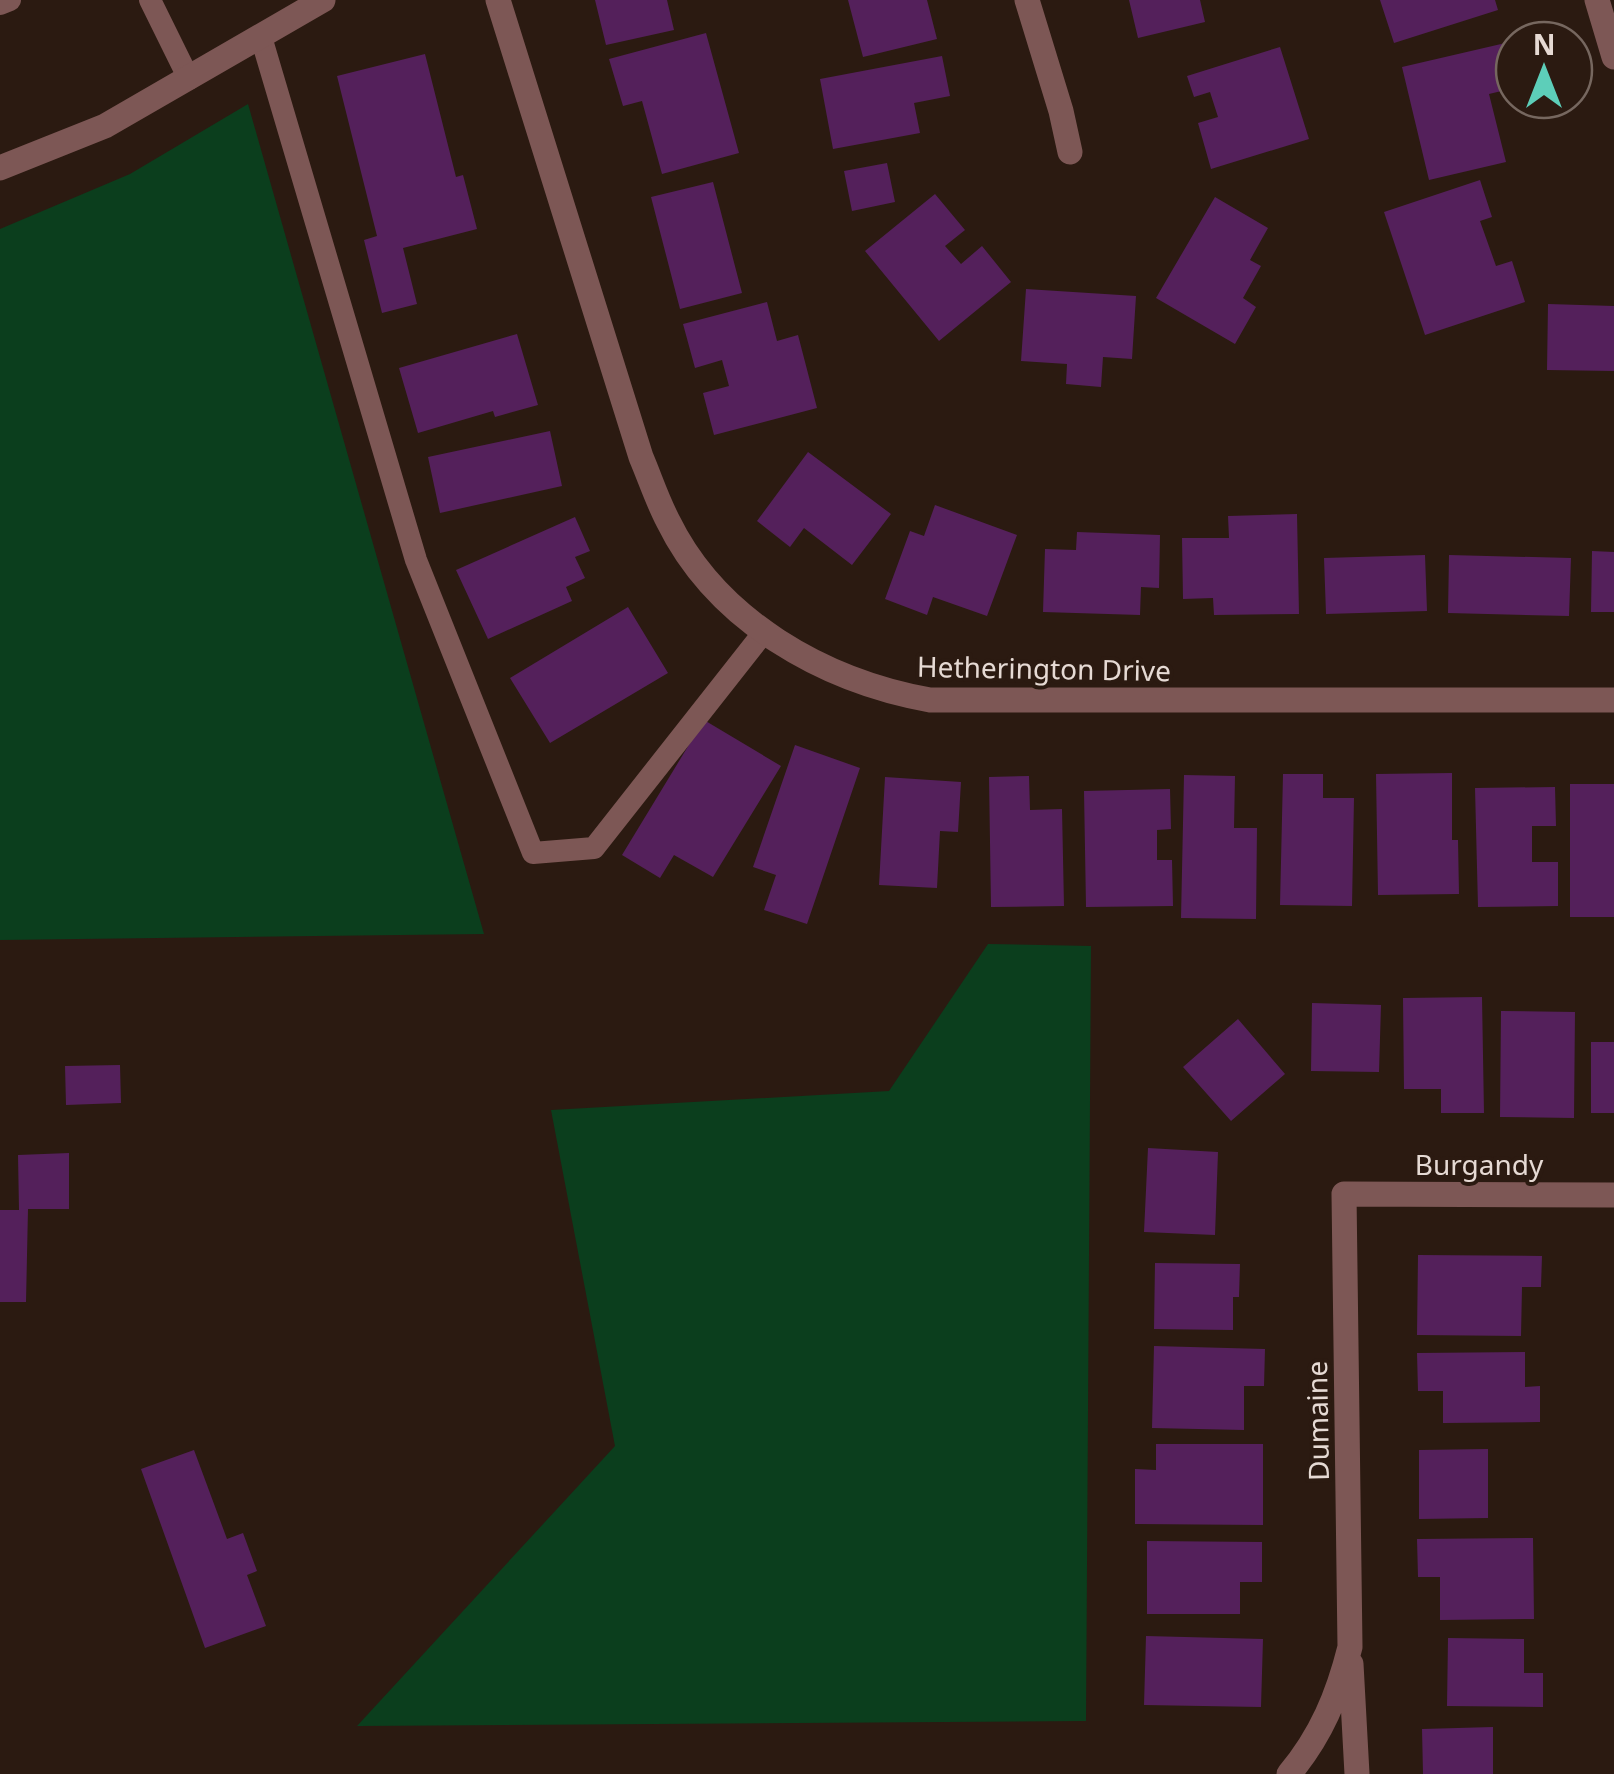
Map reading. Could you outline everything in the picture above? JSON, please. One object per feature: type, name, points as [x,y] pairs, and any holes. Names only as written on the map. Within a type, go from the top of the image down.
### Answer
[{"type":"street","points":[[0,168],[105,126],[323,0]]},
{"type":"street","name":"Hetherington Drive","points":[[498,0],[648,474],[669,524],[710,584],[764,632],[842,676],[930,700],[1614,700]]},
{"type":"street","points":[[1026,0],[1070,152]]},
{"type":"street","points":[[1596,0],[1614,57]]},
{"type":"street","name":"Burgandy","points":[[1344,1194],[1614,1195]]},
{"type":"street","name":"Dumaine","points":[[1344,1194],[1350,1647],[1357,1774]]},
{"type":"street","name":"Dumaine","points":[[1288,1774],[1322,1729],[1340,1686],[1350,1647]]},
{"type":"lane","points":[[0,4],[10,0]]},
{"type":"lane","points":[[150,0],[189,79]]},
{"type":"lane","points":[[261,37],[416,560],[533,854],[594,848],[764,632]]},
{"type":"green space","points":[[248,104],[484,934],[0,940],[0,229],[130,174]]},
{"type":"green space","points":[[988,944],[1091,946],[1086,1721],[357,1726],[615,1446],[551,1110],[889,1091]]},
{"type":"building","points":[[595,0],[667,0],[674,30],[606,45]]},
{"type":"building","points":[[848,0],[927,0],[937,39],[863,57]]},
{"type":"building","points":[[1129,0],[1200,0],[1205,22],[1138,38]]},
{"type":"building","points":[[1380,0],[1495,0],[1498,10],[1394,43]]},
{"type":"building","points":[[706,33],[739,153],[662,174],[642,101],[623,106],[609,59]]},
{"type":"building","points":[[1494,46],[1494,93],[1489,94],[1506,162],[1429,180],[1402,67]]},
{"type":"building","points":[[1280,47],[1309,139],[1211,169],[1198,123],[1218,117],[1210,92],[1194,97],[1187,76]]},
{"type":"building","points":[[425,54],[456,177],[463,175],[477,229],[403,248],[417,304],[382,313],[364,240],[377,236],[337,76]]},
{"type":"building","points":[[942,56],[950,96],[914,103],[920,133],[833,149],[820,79]]},
{"type":"building","points":[[887,163],[895,202],[852,211],[844,171]]},
{"type":"building","points":[[1480,180],[1492,217],[1480,221],[1496,266],[1512,261],[1525,302],[1425,335],[1384,212]]},
{"type":"building","points":[[713,182],[742,293],[680,309],[651,197]]},
{"type":"building","points":[[935,194],[965,230],[945,246],[961,264],[982,246],[1011,282],[939,341],[865,251]]},
{"type":"building","points":[[1215,197],[1268,228],[1250,260],[1261,266],[1243,298],[1256,307],[1235,344],[1156,298]]},
{"type":"building","points":[[1026,289],[1136,296],[1132,359],[1103,357],[1101,387],[1066,384],[1067,364],[1021,361]]},
{"type":"building","points":[[767,302],[777,341],[798,335],[817,408],[714,435],[703,393],[729,386],[722,360],[695,368],[683,324]]},
{"type":"building","points":[[1548,304],[1614,306],[1614,371],[1547,370]]},
{"type":"building","points":[[517,334],[538,405],[495,417],[493,411],[418,433],[399,368]]},
{"type":"building","points":[[550,431],[562,486],[440,513],[428,457]]},
{"type":"building","points":[[808,452],[891,514],[852,565],[804,528],[790,547],[757,521]]},
{"type":"building","points":[[935,505],[1017,535],[987,616],[933,597],[927,615],[885,599],[910,531],[924,536]]},
{"type":"building","points":[[1297,514],[1299,614],[1214,615],[1213,598],[1183,599],[1182,538],[1229,538],[1228,516]]},
{"type":"building","points":[[575,517],[590,551],[575,557],[585,578],[566,587],[572,601],[488,639],[456,570]]},
{"type":"building","points":[[1077,532],[1160,535],[1159,588],[1141,587],[1140,615],[1043,612],[1045,549],[1076,550]]},
{"type":"building","points":[[1592,551],[1614,552],[1614,612],[1591,612]]},
{"type":"building","points":[[1425,555],[1427,611],[1326,614],[1324,558]]},
{"type":"building","points":[[1449,555],[1571,558],[1569,616],[1448,613]]},
{"type":"building","points":[[628,607],[668,673],[550,743],[510,678]]},
{"type":"building","points":[[704,720],[781,766],[713,877],[674,855],[660,878],[622,855]]},
{"type":"building","points":[[795,745],[860,768],[807,924],[764,910],[776,875],[753,867]]},
{"type":"building","points":[[1452,773],[1452,840],[1458,840],[1459,894],[1378,895],[1376,774]]},
{"type":"building","points":[[1283,774],[1323,774],[1323,798],[1354,798],[1352,906],[1280,905]]},
{"type":"building","points":[[1184,775],[1235,776],[1234,828],[1257,828],[1256,919],[1181,918]]},
{"type":"building","points":[[1029,776],[1030,810],[1062,809],[1064,906],[991,907],[989,777]]},
{"type":"building","points":[[885,777],[961,782],[958,832],[940,831],[937,888],[879,885]]},
{"type":"building","points":[[1570,784],[1614,784],[1614,917],[1570,917]]},
{"type":"building","points":[[1555,787],[1556,826],[1532,826],[1532,862],[1558,862],[1558,906],[1478,907],[1475,788]]},
{"type":"building","points":[[1170,789],[1171,829],[1157,830],[1157,860],[1172,860],[1173,906],[1086,907],[1084,791]]},
{"type":"building","points":[[1482,997],[1484,1113],[1441,1113],[1441,1089],[1404,1089],[1403,998]]},
{"type":"building","points":[[1312,1003],[1381,1005],[1379,1072],[1311,1071]]},
{"type":"building","points":[[1501,1011],[1575,1012],[1574,1118],[1500,1117]]},
{"type":"building","points":[[1238,1019],[1285,1074],[1231,1121],[1183,1067]]},
{"type":"building","points":[[1591,1042],[1614,1042],[1614,1113],[1591,1113]]},
{"type":"building","points":[[120,1065],[121,1103],[66,1105],[65,1066]]},
{"type":"building","points":[[1148,1148],[1218,1152],[1215,1235],[1144,1232]]},
{"type":"building","points":[[69,1153],[69,1209],[28,1209],[26,1302],[0,1302],[0,1210],[19,1210],[18,1155]]},
{"type":"building","points":[[1418,1255],[1542,1256],[1541,1287],[1522,1287],[1521,1336],[1417,1335]]},
{"type":"building","points":[[1155,1263],[1240,1264],[1239,1297],[1233,1297],[1233,1330],[1154,1329]]},
{"type":"building","points":[[1154,1346],[1265,1349],[1264,1386],[1244,1386],[1244,1430],[1152,1428]]},
{"type":"building","points":[[1525,1352],[1525,1387],[1540,1386],[1540,1422],[1443,1423],[1443,1391],[1418,1391],[1417,1353]]},
{"type":"building","points":[[1156,1444],[1263,1444],[1263,1525],[1135,1524],[1135,1469],[1156,1470]]},
{"type":"building","points":[[1488,1449],[1488,1518],[1419,1519],[1419,1450]]},
{"type":"building","points":[[194,1450],[227,1539],[243,1533],[257,1571],[247,1575],[266,1626],[205,1648],[141,1469]]},
{"type":"building","points":[[1533,1538],[1534,1619],[1440,1620],[1440,1577],[1418,1577],[1417,1539]]},
{"type":"building","points":[[1147,1541],[1262,1542],[1262,1582],[1240,1582],[1240,1614],[1147,1614]]},
{"type":"building","points":[[1146,1636],[1263,1639],[1261,1707],[1144,1705]]},
{"type":"building","points":[[1448,1638],[1524,1639],[1524,1673],[1543,1673],[1543,1707],[1447,1706]]},
{"type":"building","points":[[1493,1727],[1493,1774],[1423,1774],[1422,1729]]}]
